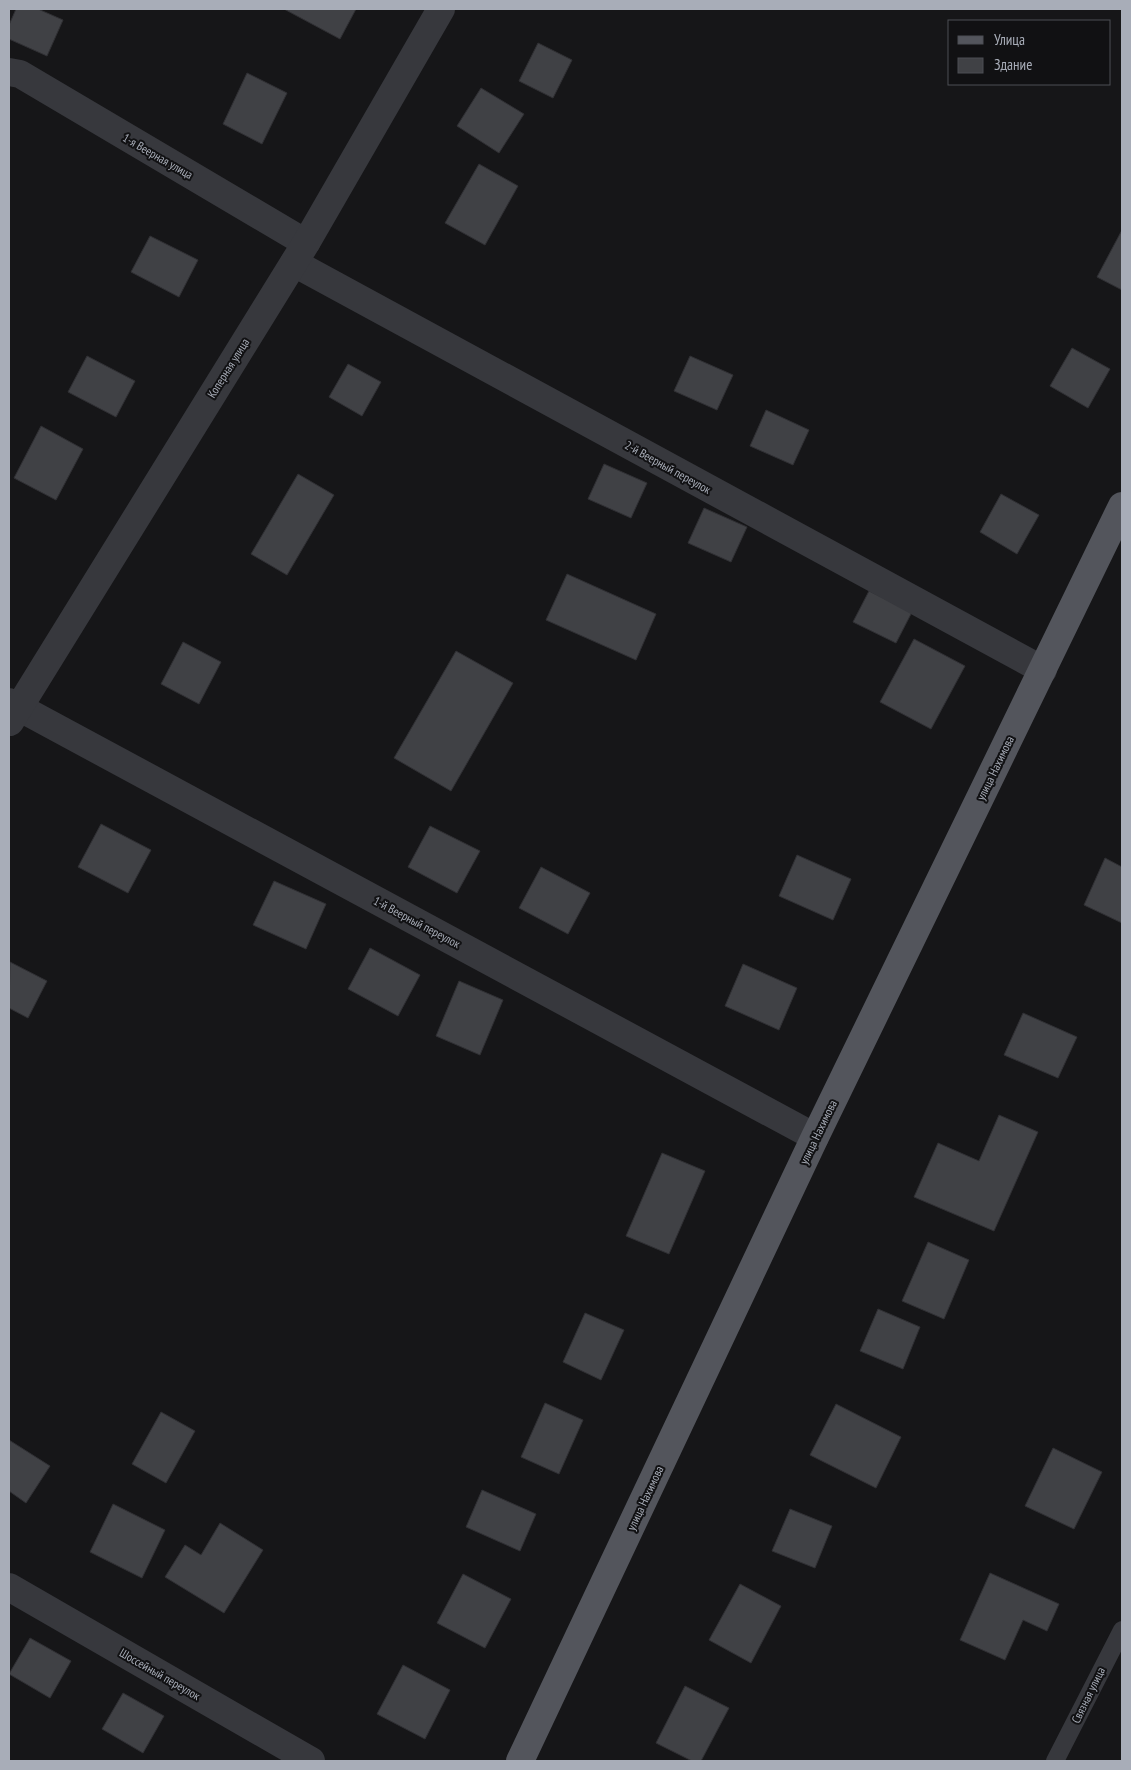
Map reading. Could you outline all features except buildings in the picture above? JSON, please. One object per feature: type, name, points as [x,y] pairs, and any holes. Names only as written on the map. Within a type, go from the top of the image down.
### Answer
[{"type":"main road","name":"улица Нахимова","points":[[520,1761],[815,1137],[1122,506]]},
{"type":"street","name":"Коперная улица","points":[[12,711],[300,253],[441,9]]},
{"type":"street","name":"1-я Веерная улица","points":[[9,72],[20,74],[300,253]]},
{"type":"street","name":"2-й Веерный переулок","points":[[300,253],[1043,670]]},
{"type":"street","name":"1-й Веерный переулок","points":[[12,711],[815,1137]]},
{"type":"street","name":"Шоссейный переулок","points":[[9,1587],[310,1761]]},
{"type":"lane","name":"Связная улица","points":[[1055,1761],[1122,1630]]}]
